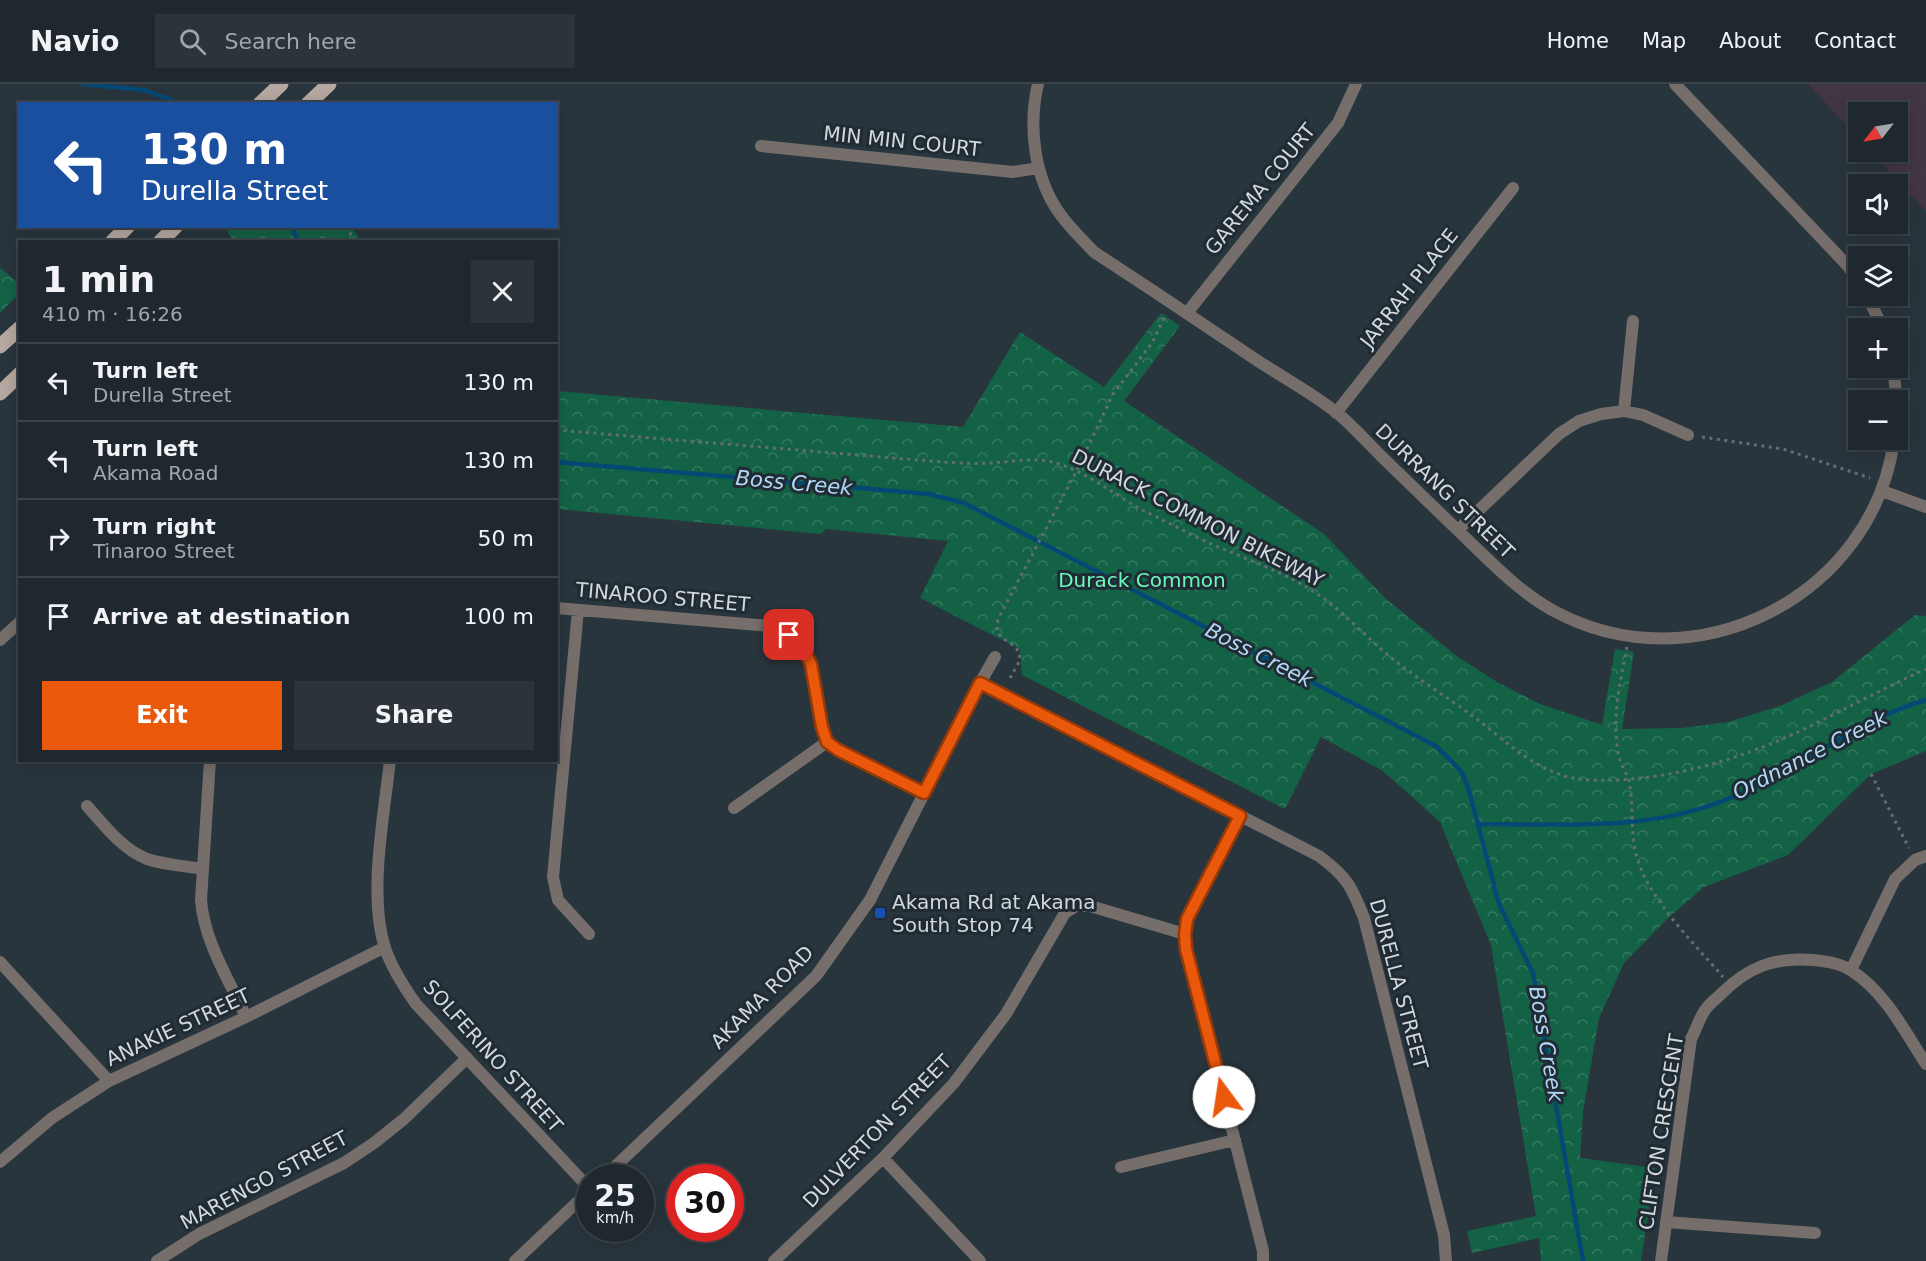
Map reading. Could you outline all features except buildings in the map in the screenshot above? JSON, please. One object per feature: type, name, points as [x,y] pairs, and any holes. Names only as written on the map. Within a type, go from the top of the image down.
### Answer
[{"type":"main road","points":[[262,102],[281,84]]},
{"type":"main road","points":[[310,102],[329,84]]},
{"type":"main road","points":[[114,240],[126,228]]},
{"type":"main road","points":[[162,240],[174,228]]},
{"type":"main road","points":[[0,346],[18,330]]},
{"type":"main road","points":[[0,393],[18,376]]},
{"type":"street","name":"DURRANG STREET","points":[[1038,84],[1033,120],[1039,168],[1046,189],[1058,212],[1094,252],[1336,413],[1507,578],[1554,611],[1579,622],[1629,636],[1677,638],[1706,635],[1758,619],[1784,605],[1806,590],[1844,554],[1861,531],[1883,487],[1892,450]]},
{"type":"street","name":"GAREMA COURT","points":[[1187,313],[1338,123],[1356,84]]},
{"type":"street","points":[[1675,84],[1848,266]]},
{"type":"street","name":"MIN MIN COURT","points":[[761,146],[1013,172],[1039,168]]},
{"type":"street","name":"JARRAH PLACE","points":[[1336,413],[1512,188]]},
{"type":"street","points":[[1624,411],[1633,321]]},
{"type":"street","points":[[1458,530],[1559,434],[1579,421],[1601,414],[1624,411],[1643,415],[1688,435]]},
{"type":"street","points":[[1883,487],[1926,507]]},
{"type":"street","name":"TINAROO STREET","points":[[558,608],[771,626],[789,635],[803,648],[811,664],[822,727],[827,742]]},
{"type":"street","points":[[578,610],[553,877],[558,900],[589,934]]},
{"type":"street","points":[[0,640],[18,624]]},
{"type":"street","name":"AKAMA ROAD","points":[[618,1164],[816,976],[870,900],[994,657]]},
{"type":"street","name":"DURELLA STREET","points":[[980,683],[1319,856],[1340,872],[1353,890],[1364,918],[1436,1201],[1444,1235],[1446,1261]]},
{"type":"street","points":[[734,808],[827,742],[838,750],[924,793]]},
{"type":"street","points":[[210,762],[202,918],[246,1017]]},
{"type":"street","name":"SOLFERINO STREET","points":[[390,762],[376,895],[385,947],[399,980],[416,1004],[576,1175]]},
{"type":"street","points":[[87,806],[117,839],[131,850],[157,861],[203,869]]},
{"type":"street","points":[[1240,816],[1187,919],[1185,934],[1186,949],[1263,1251],[1263,1261]]},
{"type":"street","points":[[1851,969],[1895,879],[1921,858]]},
{"type":"street","name":"DULVERTON STREET","points":[[774,1261],[882,1158],[954,1083],[1023,988],[1065,913],[1076,906],[1090,906],[1185,934]]},
{"type":"street","name":"ANAKIE STREET","points":[[0,1162],[52,1118],[109,1081],[246,1017],[385,947]]},
{"type":"street","name":"CLIFTON CRESCENT","points":[[1661,1261],[1691,1039],[1705,1009],[1750,970],[1772,962],[1797,959],[1823,960],[1851,969],[1873,988],[1889,1007],[1926,1064]]},
{"type":"street","points":[[0,962],[109,1081]]},
{"type":"street","name":"MARENGO STREET","points":[[157,1261],[199,1234],[309,1181],[354,1156],[404,1119],[467,1058]]},
{"type":"street","points":[[1121,1167],[1235,1140]]},
{"type":"street","points":[[882,1158],[980,1261]]},
{"type":"street","points":[[515,1261],[576,1203]]},
{"type":"street","points":[[1666,1222],[1815,1233]]},
{"type":"path","points":[[1010,678],[1018,664],[1020,654],[1015,646],[999,635],[996,626],[1076,472],[1113,394],[1152,343],[1172,303]]},
{"type":"path","name":"DURACK COMMON BIKEWAY","points":[[558,430],[942,462],[989,463],[1045,460],[1076,472],[1131,504],[1207,542],[1277,571],[1324,598],[1396,662],[1538,765],[1551,771],[1586,780],[1629,780],[1662,775],[1750,752],[1803,730],[1926,669]]},
{"type":"path","points":[[1688,435],[1783,449],[1883,487]]},
{"type":"path","points":[[1629,636],[1616,704],[1616,729],[1620,761],[1629,780],[1632,829],[1637,856],[1662,905],[1730,985]]},
{"type":"path","points":[[1871,774],[1921,858]]},
{"type":"shaded area","points":[[1808,84],[1926,84],[1926,211],[1908,192],[1908,174],[1892,174],[1880,162],[1908,162],[1908,102],[1848,102],[1848,127]]},
{"type":"green space","points":[[226,228],[353,228],[360,240],[232,240]]},
{"type":"green space","points":[[0,268],[18,282],[18,295],[0,313]]},
{"type":"green space","name":"Durack Common","points":[[1161,313],[1180,326],[1124,401],[1324,534],[1386,599],[1458,657],[1497,682],[1540,704],[1602,725],[1615,649],[1634,652],[1622,729],[1682,728],[1728,722],[1780,706],[1832,682],[1915,615],[1926,616],[1926,751],[1871,774],[1788,855],[1704,887],[1666,920],[1624,963],[1599,1018],[1583,1112],[1580,1158],[1655,1168],[1641,1261],[1541,1261],[1539,1238],[1472,1253],[1467,1231],[1536,1216],[1491,945],[1440,822],[1383,771],[1321,737],[1285,809],[1022,675],[1020,649],[920,598],[948,541],[826,529],[821,534],[558,509],[558,391],[963,427],[1020,332],[1104,387]]},
{"type":"waterway","name":"Boss Creek","points":[[83,84],[144,90],[177,102]]},
{"type":"waterway","name":"Boss Creek","points":[[292,228],[298,240]]},
{"type":"waterway","name":"Boss Creek","points":[[558,462],[929,494],[964,503],[1436,746],[1461,771],[1468,787],[1499,904],[1533,973],[1583,1261]]},
{"type":"waterway","name":"Ordnance Creek","points":[[1479,824],[1577,825],[1641,821],[1704,808],[1759,785],[1876,720],[1926,700]]},
{"type":"place","name":"Akama Rd at Akama South Stop 74","points":[[880,913]]},
{"type":"route","points":[[789,635],[803,648],[811,664],[822,727],[827,742],[838,750],[924,793],[980,683],[1240,816],[1187,919],[1185,934],[1186,949],[1224,1097]]}]
